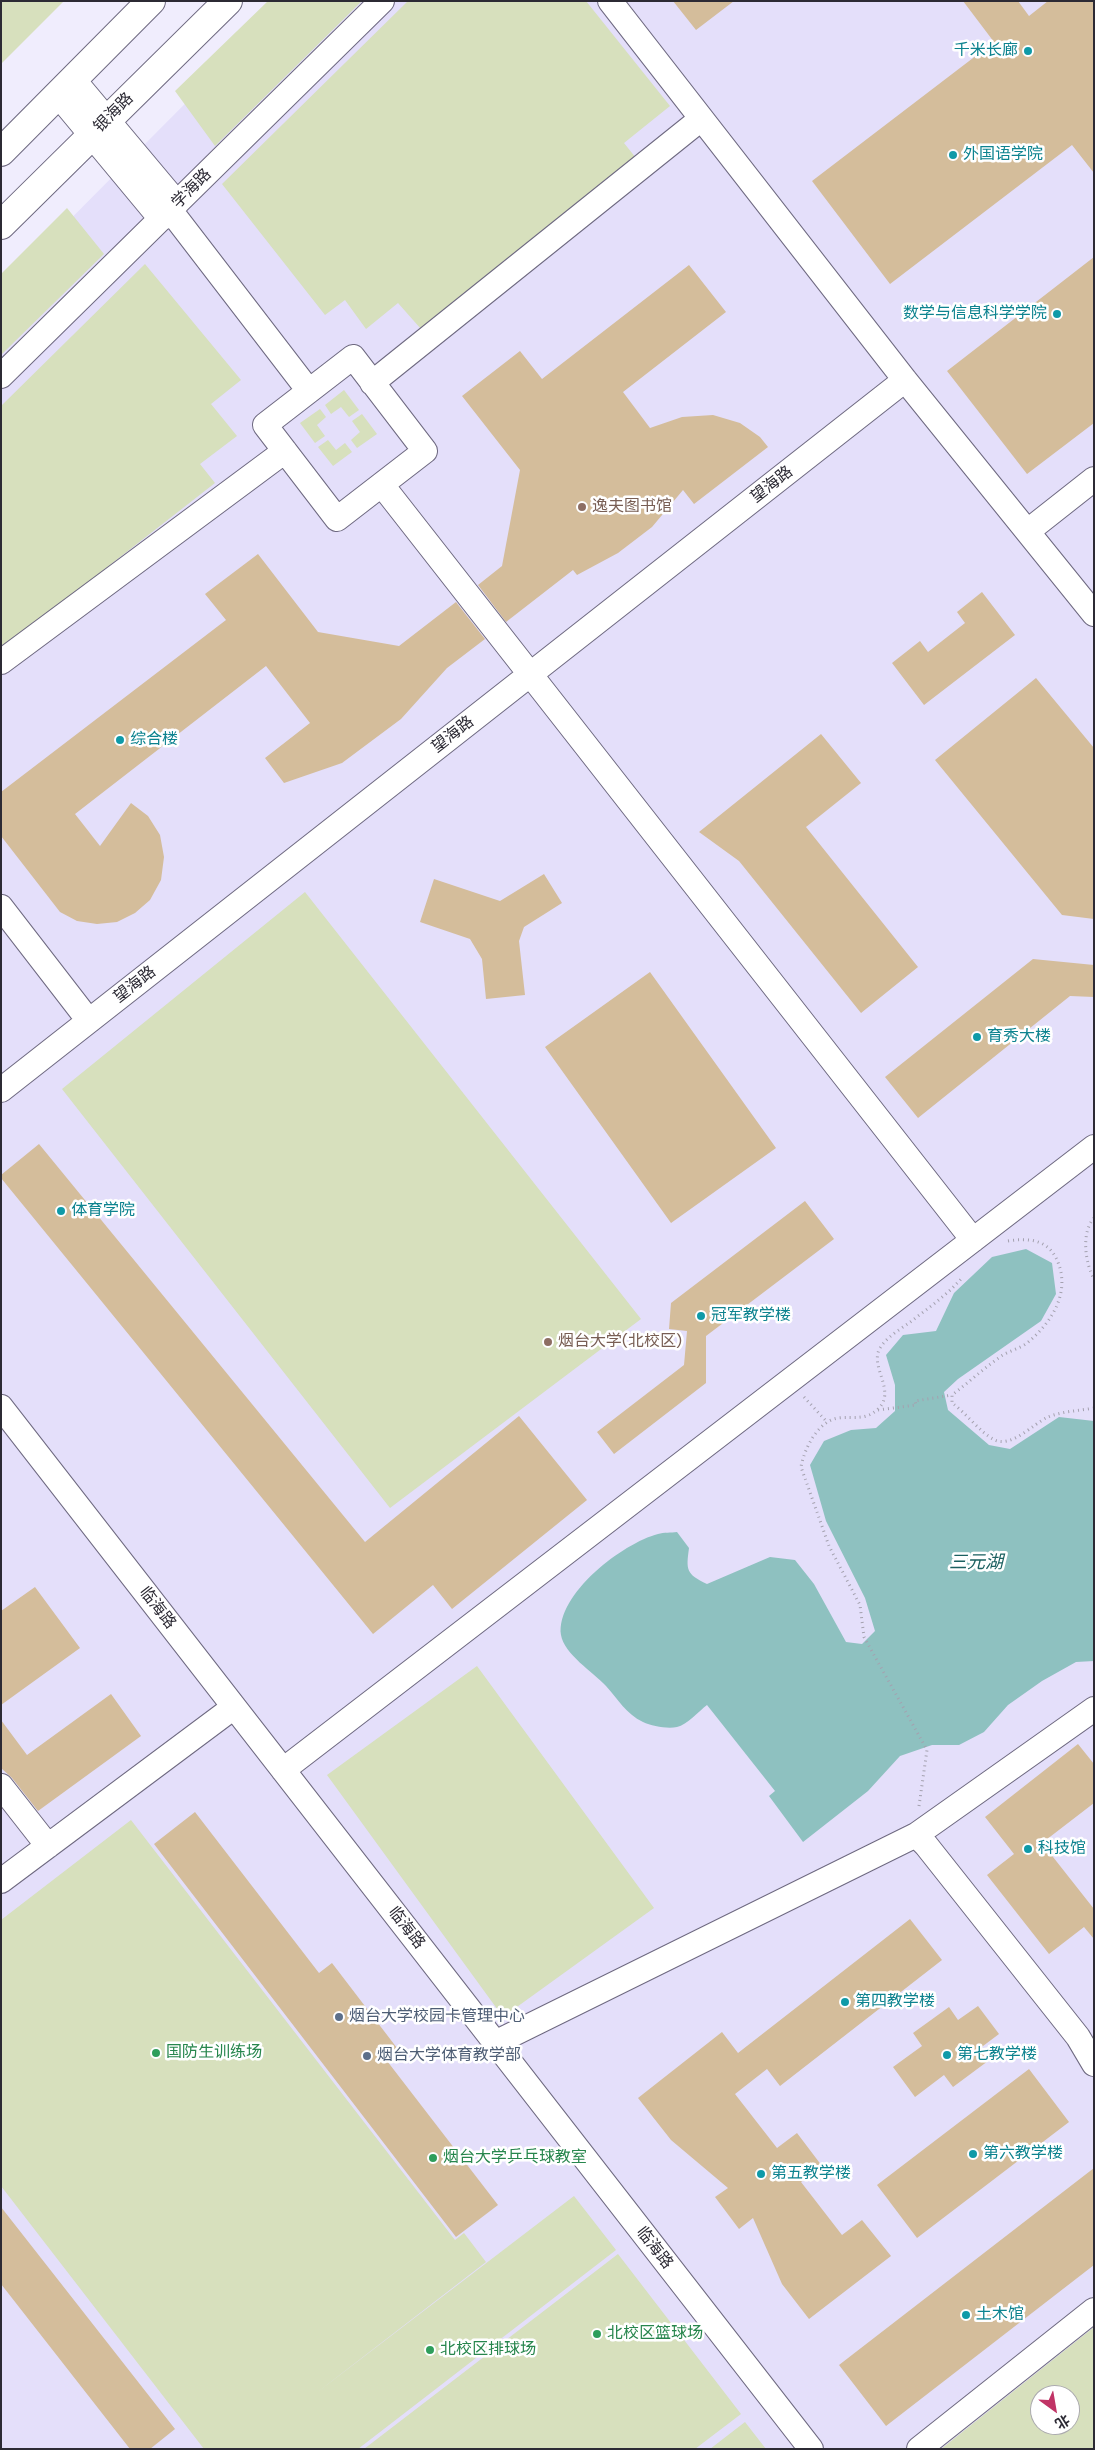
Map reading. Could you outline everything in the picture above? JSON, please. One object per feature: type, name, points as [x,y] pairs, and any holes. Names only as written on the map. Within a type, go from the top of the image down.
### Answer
[{"type":"main road","points":[[1,152],[151,1]]},
{"type":"main road","name":"银海路","points":[[1,225],[228,1]]},
{"type":"street","name":"学海路","points":[[1,376],[382,1]]},
{"type":"street","points":[[610,1],[905,380],[1094,614]]},
{"type":"street","points":[[66,87],[169,211],[309,391]]},
{"type":"street","points":[[372,383],[701,118]]},
{"type":"street","points":[[353,357],[425,451],[337,519],[265,425],[309,391],[353,357]]},
{"type":"street","name":"望海路","points":[[1,1090],[905,380]]},
{"type":"street","points":[[1,662],[285,451]]},
{"type":"street","points":[[1028,531],[1094,479]]},
{"type":"street","points":[[382,485],[973,1240]]},
{"type":"street","points":[[1,907],[89,1021]]},
{"type":"street","points":[[283,1770],[1094,1147]]},
{"type":"street","name":"临海路","points":[[1,1407],[810,2449]]},
{"type":"street","points":[[1,1881],[234,1707]]},
{"type":"street","points":[[495,2043],[916,1835],[1094,1709]]},
{"type":"street","points":[[1,1786],[48,1846]]},
{"type":"street","points":[[916,1835],[926,1845],[1078,2037],[1094,2064]]},
{"type":"street","points":[[919,2449],[1094,2310]]},
{"type":"path","points":[[1094,1218],[1091,1221],[1086,1244],[1088,1269],[1094,1279]]},
{"type":"path","points":[[877,1410],[916,1405],[915,1401],[952,1395],[1001,1356],[1026,1344],[1054,1314],[1061,1299],[1058,1263],[1051,1248],[1038,1241],[1023,1238],[1007,1241]]},
{"type":"path","points":[[916,1835],[927,1750],[864,1636],[860,1605],[829,1546],[801,1467],[803,1457],[812,1440],[827,1422],[838,1418],[864,1418],[883,1404],[885,1395],[877,1362],[879,1350],[887,1339],[950,1292],[963,1277]]},
{"type":"path","points":[[789,1381],[827,1422]]},
{"type":"path","points":[[952,1395],[952,1403],[994,1440],[1004,1442],[1026,1432],[1046,1418],[1094,1408]]},
{"type":"shaded area","points":[[1,1],[64,1],[1,64]]},
{"type":"shaded area","points":[[268,1],[362,1],[215,146],[175,91]]},
{"type":"shaded area","name":"烟台大学(北校区)","points":[[287,1],[1094,1],[1094,2449],[1,2449],[1,289]]},
{"type":"shaded area","points":[[408,1],[586,1],[670,106],[624,143],[636,158],[421,329],[398,303],[366,329],[345,300],[325,315],[222,184]]},
{"type":"shaded area","points":[[67,208],[104,254],[1,355],[1,274]]},
{"type":"shaded area","points":[[145,264],[241,380],[211,404],[237,436],[200,464],[215,483],[1,650],[1,406]]},
{"type":"shaded area","points":[[344,390],[359,410],[349,417],[341,407],[331,414],[325,405]]},
{"type":"shaded area","points":[[320,409],[326,417],[317,425],[325,436],[315,443],[300,423]]},
{"type":"shaded area","points":[[362,414],[377,434],[357,448],[351,440],[360,432],[352,421]]},
{"type":"shaded area","points":[[328,440],[336,450],[345,443],[352,452],[333,466],[318,447]]},
{"type":"shaded area","points":[[305,892],[641,1319],[390,1508],[62,1089]]},
{"type":"shaded area","points":[[477,1666],[654,1908],[503,2017],[327,1775]]},
{"type":"shaded area","name":"国防生训练场","points":[[131,1820],[455,2240],[464,2233],[486,2262],[315,2394],[574,2196],[616,2250],[358,2449],[204,2449],[1,2186],[1,1920]]},
{"type":"shaded area","name":"北校区篮球场","points":[[618,2254],[741,2414],[695,2449],[364,2449]]},
{"type":"shaded area","points":[[1094,2327],[1094,2449],[941,2449]]},
{"type":"shaded area","points":[[745,2422],[766,2449],[710,2449]]},
{"type":"water","name":"三元湖","points":[[1026,1249],[1052,1263],[1056,1294],[1041,1321],[958,1379],[944,1392],[948,1410],[989,1445],[1010,1449],[1059,1417],[1094,1421],[1094,1661],[1076,1662],[1042,1681],[1008,1705],[984,1732],[959,1745],[932,1745],[900,1756],[868,1791],[803,1842],[769,1796],[775,1791],[707,1705],[689,1721],[677,1727],[655,1726],[637,1719],[567,1649],[561,1635],[562,1619],[569,1603],[580,1587],[611,1559],[644,1539],[660,1533],[677,1532],[689,1548],[688,1566],[691,1574],[707,1584],[770,1557],[795,1560],[814,1584],[846,1642],[862,1644],[875,1631],[865,1598],[826,1521],[810,1465],[824,1441],[851,1430],[876,1428],[895,1411],[895,1385],[886,1355],[903,1335],[936,1331],[954,1293],[992,1257]]},
{"type":"building","points":[[673,1],[734,1],[696,30]]},
{"type":"building","name":"外国语学院","points":[[963,1],[1018,1],[1029,16],[1048,1],[1094,1],[1094,173],[1072,145],[890,284],[812,181],[994,42]]},
{"type":"building","name":"数学与信息科学学院","points":[[1094,257],[1094,423],[1027,474],[947,371]]},
{"type":"building","points":[[689,265],[726,312],[623,392],[650,428],[682,417],[713,415],[740,423],[760,437],[768,447],[694,504],[683,490],[652,527],[618,553],[577,575],[573,570],[506,622],[478,585],[502,566],[520,470],[462,396],[520,351],[542,379]]},
{"type":"building","name":"综合楼","points":[[258,554],[318,632],[399,646],[456,602],[485,639],[447,668],[401,719],[342,763],[284,783],[265,758],[310,723],[266,666],[75,814],[100,846],[131,803],[148,816],[160,835],[164,857],[161,880],[150,900],[135,913],[117,922],[97,924],[77,921],[60,912],[1,836],[1,792],[226,620],[205,594]]},
{"type":"building","points":[[982,592],[1015,635],[924,705],[892,663],[920,641],[928,652],[965,623],[957,612]]},
{"type":"building","points":[[1036,678],[1094,748],[1094,919],[1062,915],[935,760]]},
{"type":"building","points":[[821,734],[861,783],[806,827],[918,967],[861,1013],[739,861],[699,832]]},
{"type":"building","points":[[544,874],[562,903],[524,927],[519,941],[525,995],[486,999],[482,959],[470,939],[420,922],[434,879],[500,901]]},
{"type":"building","name":"育秀大楼","points":[[1033,959],[1094,965],[1094,997],[1070,996],[918,1118],[885,1077]]},
{"type":"building","points":[[650,972],[776,1148],[671,1223],[545,1047]]},
{"type":"building","points":[[39,1144],[365,1542],[519,1416],[587,1500],[452,1609],[433,1585],[373,1634],[1,1178],[1,1175]]},
{"type":"building","name":"冠军教学楼","points":[[805,1201],[834,1239],[706,1336],[706,1383],[614,1454],[597,1432],[684,1365],[687,1331],[669,1329],[671,1303]]},
{"type":"building","points":[[35,1587],[80,1648],[1,1705],[1,1611]]},
{"type":"building","points":[[111,1694],[141,1736],[38,1811],[12,1778],[1,1768],[1,1720],[27,1755]]},
{"type":"building","name":"科技馆","points":[[1078,1744],[1094,1764],[1094,1803],[1042,1843],[1094,1909],[1094,1939],[1084,1927],[1049,1954],[987,1875],[1014,1854],[985,1817]]},
{"type":"building","points":[[195,1812],[319,1973],[332,1963],[397,2048],[384,2057],[498,2205],[456,2237],[154,1844]]},
{"type":"building","name":"第五教学楼","points":[[910,1919],[942,1960],[780,2086],[767,2069],[735,2094],[777,2148],[797,2133],[822,2166],[801,2182],[842,2235],[862,2220],[891,2256],[809,2319],[782,2284],[753,2218],[739,2229],[715,2197],[728,2188],[671,2140],[638,2098],[722,2032],[738,2053]]},
{"type":"building","name":"第七教学楼","points":[[978,2006],[999,2034],[979,2049],[988,2061],[953,2087],[944,2075],[915,2097],[893,2067],[922,2046],[913,2033],[949,2007],[958,2020]]},
{"type":"building","name":"第六教学楼","points":[[1029,2069],[1069,2122],[917,2238],[877,2185]]},
{"type":"building","name":"土木馆","points":[[1094,2168],[1094,2265],[886,2426],[839,2365]]},
{"type":"building","points":[[1,2207],[175,2429],[150,2449],[130,2449],[1,2284]]},
{"type":"place","name":"千米长廊","points":[[1028,51]]},
{"type":"place","name":"外国语学院","points":[[953,155]]},
{"type":"place","name":"数学与信息科学学院","points":[[1057,314]]},
{"type":"place","name":"逸夫图书馆","points":[[582,507]]},
{"type":"place","name":"综合楼","points":[[120,740]]},
{"type":"place","name":"育秀大楼","points":[[977,1037]]},
{"type":"place","name":"体育学院","points":[[61,1211]]},
{"type":"place","name":"冠军教学楼","points":[[701,1316]]},
{"type":"place","name":"烟台大学(北校区)","points":[[548,1342]]},
{"type":"place","name":"科技馆","points":[[1028,1849]]},
{"type":"place","name":"第四教学楼","points":[[845,2002]]},
{"type":"place","name":"烟台大学校园卡管理中心","points":[[339,2017]]},
{"type":"place","name":"国防生训练场","points":[[156,2053]]},
{"type":"place","name":"第七教学楼","points":[[947,2055]]},
{"type":"place","name":"烟台大学体育教学部","points":[[367,2056]]},
{"type":"place","name":"第六教学楼","points":[[973,2154]]},
{"type":"place","name":"烟台大学乒乓球教室","points":[[433,2158]]},
{"type":"place","name":"第五教学楼","points":[[761,2174]]},
{"type":"place","name":"土木馆","points":[[966,2315]]},
{"type":"place","name":"北校区篮球场","points":[[597,2334]]},
{"type":"place","name":"北校区排球场","points":[[430,2350]]}]
